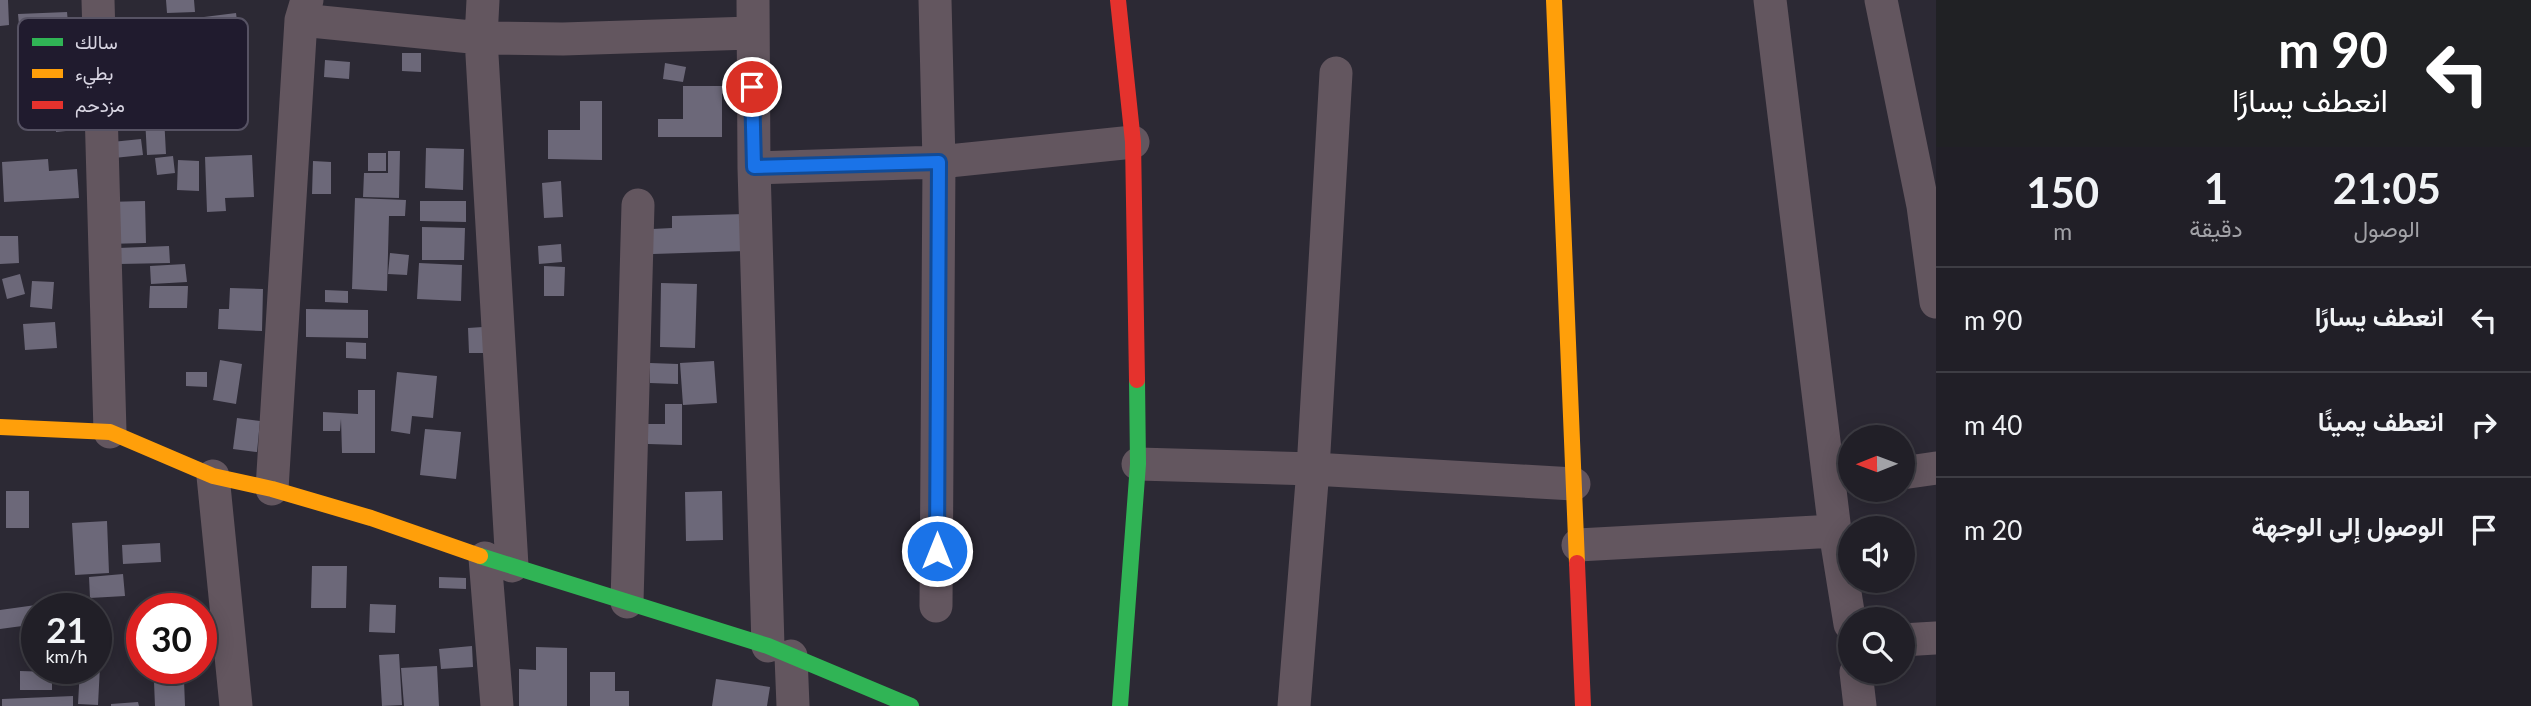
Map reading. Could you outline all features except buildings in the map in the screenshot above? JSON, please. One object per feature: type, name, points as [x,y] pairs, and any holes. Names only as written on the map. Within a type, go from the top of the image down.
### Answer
[{"type":"street","points":[[98,0],[98,18]]},
{"type":"street","points":[[482,0],[498,562],[497,706]]},
{"type":"street","points":[[753,0],[751,33],[754,167],[780,651],[793,706]]},
{"type":"street","points":[[935,0],[939,162],[936,606]]},
{"type":"street","points":[[1118,0],[1133,142],[1138,464],[1120,706]]},
{"type":"street","points":[[1554,0],[1583,706]]},
{"type":"street","points":[[1770,0],[1838,468]]},
{"type":"street","points":[[1881,0],[1930,204],[1936,302]]},
{"type":"street","points":[[272,489],[304,10],[481,38],[563,39],[751,33]]},
{"type":"street","points":[[1294,706],[1312,469],[1336,73]]},
{"type":"street","points":[[102,130],[110,432]]},
{"type":"street","points":[[754,167],[939,162],[1133,142]]},
{"type":"street","points":[[627,602],[638,205]]},
{"type":"street","points":[[0,426],[110,432],[213,476],[272,489],[371,518],[498,562],[780,651],[911,706]]},
{"type":"street","points":[[1138,464],[1312,469],[1574,484]]},
{"type":"street","points":[[1915,471],[1936,468]]},
{"type":"street","points":[[213,476],[236,706]]},
{"type":"street","points":[[1838,502],[1835,531],[1847,607]]},
{"type":"street","points":[[1578,545],[1835,531]]},
{"type":"street","points":[[1915,639],[1936,638]]},
{"type":"street","points":[[1857,684],[1860,706]]},
{"type":"traffic: fast","points":[[1120,706],[1138,464],[1137,380]]},
{"type":"traffic: fast","points":[[480,556],[768,646],[911,706]]},
{"type":"traffic: slow","points":[[1554,0],[1577,563]]},
{"type":"traffic: slow","points":[[0,427],[110,432],[213,476],[272,489],[371,518],[480,556]]},
{"type":"traffic: jam","points":[[1118,0],[1133,142],[1137,380]]},
{"type":"traffic: jam","points":[[1577,563],[1583,706]]},
{"type":"route","points":[[752,87],[754,167],[939,162],[937,551]]}]
